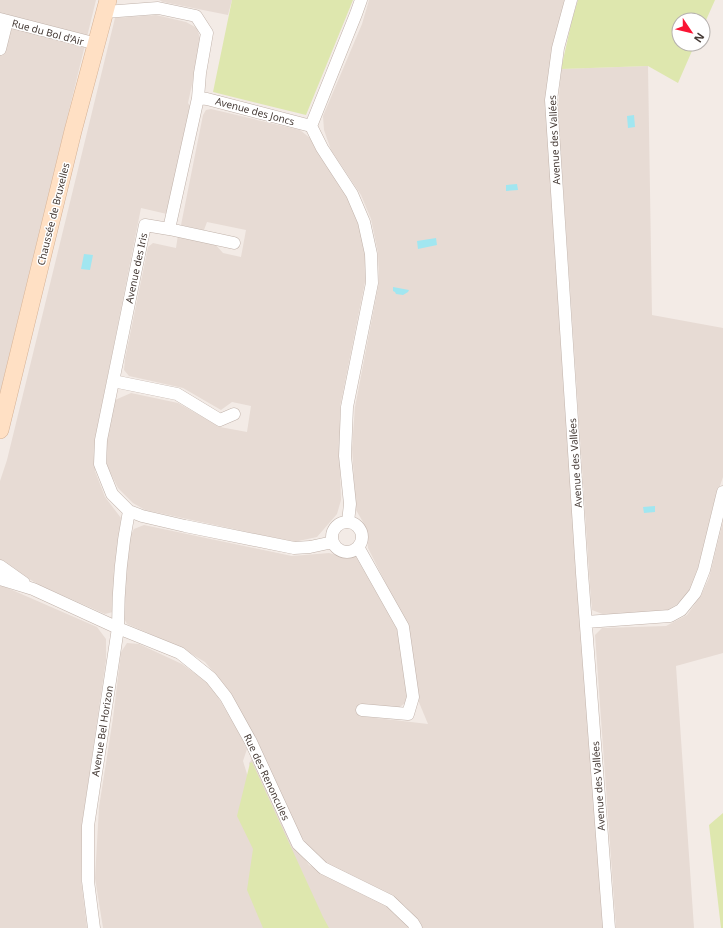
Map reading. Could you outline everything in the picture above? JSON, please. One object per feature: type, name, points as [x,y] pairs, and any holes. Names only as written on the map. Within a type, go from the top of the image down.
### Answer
[{"type":"main road","name":"Chaussée de Bruxelles","points":[[0,430],[73,131],[107,6]]},
{"type":"street","points":[[142,0],[158,8]]},
{"type":"street","points":[[348,522],[350,504],[345,456],[347,407],[372,283],[371,254],[364,222],[352,194],[322,148],[311,126],[356,14],[360,0]]},
{"type":"street","name":"Avenue des Vallées","points":[[571,0],[558,48],[551,100],[608,928]]},
{"type":"street","points":[[107,6],[158,8],[196,16],[207,32],[200,73],[198,98],[169,230],[234,243]]},
{"type":"street","points":[[0,49],[4,20]]},
{"type":"street","name":"Rue du Bol d'Air","points":[[4,20],[97,44]]},
{"type":"street","name":"Avenue des Joncs","points":[[198,98],[311,126]]},
{"type":"street","name":"Avenue des Iris","points":[[169,230],[145,224],[101,440],[100,464],[112,494],[129,511],[142,516],[185,526],[294,548],[310,547],[333,542]]},
{"type":"street","points":[[113,381],[177,394],[220,420],[234,414]]},
{"type":"street","points":[[586,622],[670,616],[681,610],[695,593],[704,570],[723,492]]},
{"type":"street","points":[[0,579],[33,589],[118,628],[125,531],[129,511]]},
{"type":"street","points":[[348,522],[354,524],[360,530],[362,537],[358,547],[348,552],[335,547],[332,537],[335,528],[339,524],[348,522]]},
{"type":"street","points":[[358,547],[403,627],[413,697],[408,714],[362,710]]},
{"type":"street","points":[[0,566],[33,589]]},
{"type":"street","name":"Avenue Bel Horizon","points":[[94,928],[88,881],[88,826],[118,628]]},
{"type":"street","name":"Rue des Renoncules","points":[[118,628],[180,652],[211,678],[226,698],[251,742],[298,844],[323,868],[390,901],[413,923],[416,928]]},
{"type":"shaded area","points":[[0,0],[96,0],[0,393]]},
{"type":"shaded area","points":[[159,0],[232,0],[228,15]]},
{"type":"shaded area","points":[[369,0],[567,0],[549,68],[603,928],[422,928],[418,920],[405,906],[386,892],[337,870],[318,858],[299,834],[244,717],[226,687],[205,662],[178,646],[127,624],[122,615],[128,540],[134,529],[144,525],[292,556],[329,553],[346,557],[356,557],[397,629],[407,691],[407,702],[398,708],[361,705],[359,716],[428,724],[418,700],[407,626],[368,548],[367,536],[363,522],[356,510],[352,448],[355,407],[379,282],[378,253],[371,219],[361,195],[331,150],[324,130],[323,116],[362,24]]},
{"type":"shaded area","points":[[156,15],[186,22],[197,28],[201,42],[188,103],[190,106],[167,214],[141,208],[95,440],[95,471],[105,497],[121,518],[113,612],[105,614],[39,585],[0,561],[0,481],[7,460],[115,18]]},
{"type":"shaded area","points":[[648,66],[652,315],[723,328],[723,477],[713,506],[699,568],[691,591],[676,605],[666,611],[605,615],[592,610],[590,587],[558,110],[561,69]]},
{"type":"shaded area","points":[[211,109],[300,130],[310,138],[348,197],[359,224],[366,253],[366,277],[340,407],[341,500],[337,514],[317,537],[294,542],[145,510],[133,503],[118,488],[107,466],[107,441],[115,400],[131,393],[178,403],[220,427],[247,432],[251,406],[232,402],[221,410],[183,388],[129,376],[124,370],[148,247],[153,243],[176,248],[178,235],[214,243],[223,253],[241,257],[246,230],[207,222],[204,230],[181,225],[203,115],[206,110]]},
{"type":"shaded area","points":[[723,521],[723,653],[676,666],[694,928],[616,928],[595,635],[602,628],[666,626],[687,615],[700,597],[709,578]]},
{"type":"shaded area","points":[[0,586],[97,627],[106,639],[106,660],[82,825],[81,879],[87,928],[0,928]]},
{"type":"shaded area","points":[[127,643],[139,644],[182,664],[208,683],[215,692],[247,749],[243,761],[265,832],[299,928],[103,928],[95,878],[99,807],[113,718],[121,652]]},
{"type":"shaded area","points":[[252,759],[290,839],[309,865],[391,908],[410,928],[306,928],[265,817],[249,763]]},
{"type":"green space","points":[[232,0],[353,0],[306,115],[213,92]]},
{"type":"green space","points":[[578,0],[715,0],[710,12],[671,12],[671,52],[692,52],[678,83],[648,66],[561,69]]},
{"type":"green space","points":[[252,762],[329,928],[263,928],[247,890],[253,849],[237,816],[250,763]]},
{"type":"green space","points":[[723,813],[723,928],[721,928],[709,825]]},
{"type":"water","points":[[634,115],[635,127],[628,128],[627,116]]},
{"type":"water","points":[[517,184],[518,190],[506,191],[506,185]]},
{"type":"water","points":[[436,238],[437,245],[418,249],[417,241]]},
{"type":"water","points":[[84,254],[93,255],[90,270],[81,269]]},
{"type":"water","points":[[393,287],[409,290],[403,295],[396,294],[393,291]]},
{"type":"water","points":[[655,506],[655,512],[644,513],[643,507]]}]
